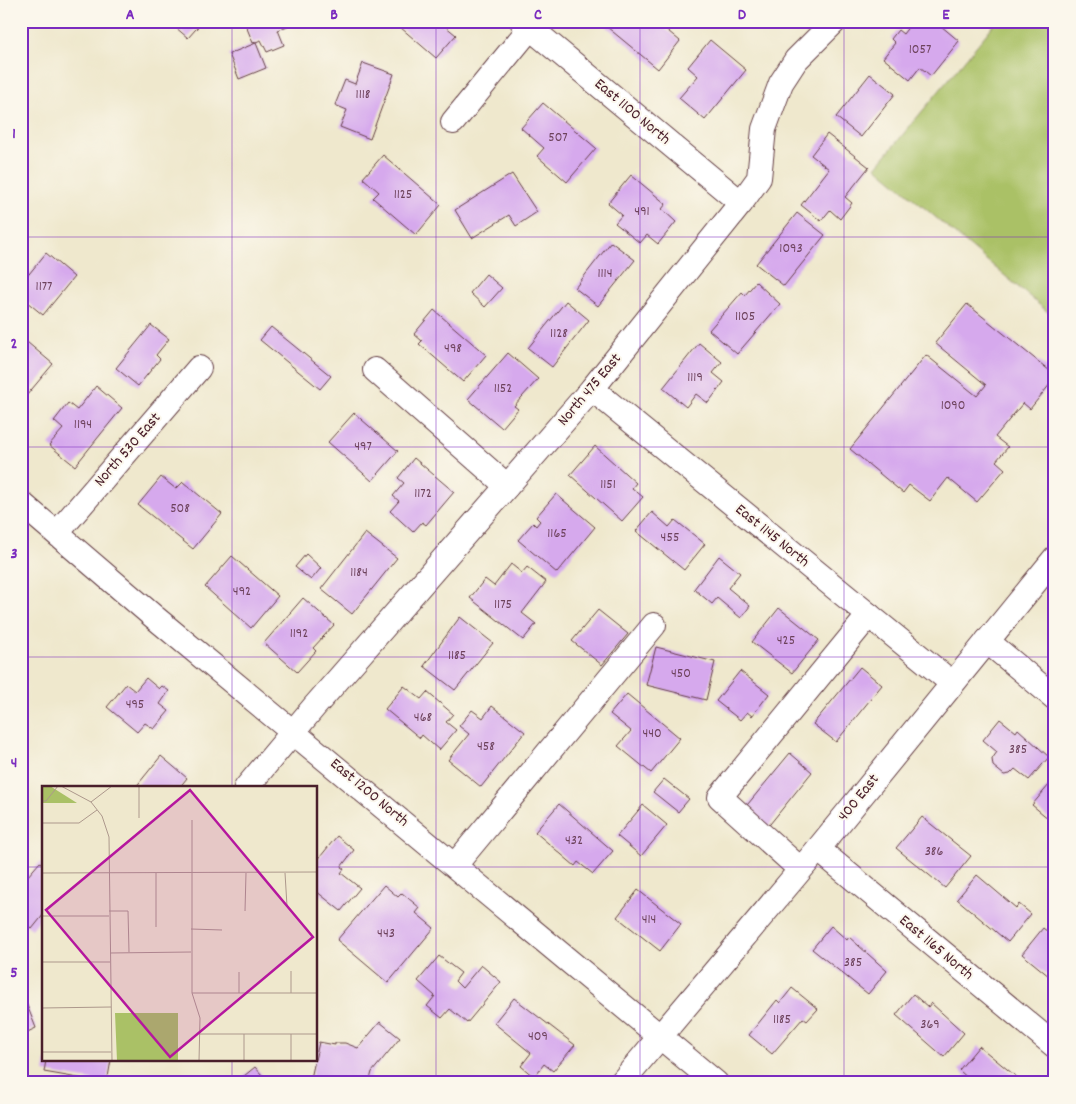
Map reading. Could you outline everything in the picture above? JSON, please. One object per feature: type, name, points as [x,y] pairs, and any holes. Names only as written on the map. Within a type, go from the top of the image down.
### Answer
[{"type":"street","name":"North 475 East","points":[[248,786],[294,730],[592,389],[741,203],[759,178],[764,129],[781,83],[796,60],[835,21]]},
{"type":"street","name":"East 1100 North","points":[[526,24],[741,203]]},
{"type":"street","points":[[453,122],[526,24]]},
{"type":"street","name":"North 530 East","points":[[57,533],[199,368]]},
{"type":"street","points":[[375,370],[507,486]]},
{"type":"street","name":"East 1145 North","points":[[592,389],[952,683]]},
{"type":"street","name":"East 1200 North","points":[[21,504],[153,616],[294,730],[716,1083]]},
{"type":"street","name":"400 East","points":[[621,1083],[818,849],[1055,558]]},
{"type":"street","points":[[800,869],[720,797],[869,615]]},
{"type":"street","points":[[455,865],[654,625]]},
{"type":"street","points":[[987,641],[1055,698]]},
{"type":"street","name":"East 1165 North","points":[[818,849],[1055,1046]]},
{"type":"green space","points":[[997,21],[1055,21],[1055,318],[876,167]]},
{"type":"building","points":[[168,21],[203,21],[188,38]]},
{"type":"building","points":[[244,21],[299,21],[278,30],[284,45],[267,52],[261,40],[253,43]]},
{"type":"building","points":[[393,21],[439,21],[456,35],[436,58]]},
{"type":"building","points":[[611,21],[656,21],[680,41],[658,69],[607,27]]},
{"type":"building","points":[[913,21],[935,21],[959,41],[931,76],[920,67],[910,80],[883,58],[895,43],[891,39],[898,30],[903,34]]},
{"type":"building","points":[[710,40],[746,70],[705,120],[679,98],[698,76],[688,67]]},
{"type":"building","points":[[256,43],[266,68],[239,79],[229,54]]},
{"type":"building","points":[[363,63],[394,74],[370,139],[340,127],[347,110],[335,105],[345,80],[355,84]]},
{"type":"building","points":[[870,74],[895,94],[861,137],[836,117]]},
{"type":"building","points":[[543,103],[596,148],[567,182],[537,156],[544,148],[521,128]]},
{"type":"building","points":[[827,134],[869,167],[845,197],[852,203],[840,219],[830,210],[821,221],[801,205],[829,169],[811,155]]},
{"type":"building","points":[[383,155],[441,205],[416,235],[373,198],[379,192],[363,178]]},
{"type":"building","points":[[512,174],[537,212],[516,226],[509,215],[472,238],[455,210]]},
{"type":"building","points":[[631,175],[666,204],[662,209],[676,222],[658,244],[647,235],[640,243],[615,223],[622,215],[608,203]]},
{"type":"building","points":[[797,213],[825,235],[784,286],[756,264]]},
{"type":"building","points":[[611,242],[635,260],[598,306],[575,288]]},
{"type":"building","points":[[46,253],[74,277],[43,315],[21,297],[21,271],[22,269],[29,274]]},
{"type":"building","points":[[486,274],[502,288],[485,307],[470,293]]},
{"type":"building","points":[[756,282],[780,304],[737,354],[709,330],[742,292],[745,295]]},
{"type":"building","points":[[566,301],[589,320],[552,367],[528,348]]},
{"type":"building","points":[[967,304],[1055,375],[1055,378],[1030,409],[1023,403],[995,437],[1008,447],[996,461],[1005,469],[977,502],[948,478],[930,501],[909,485],[903,493],[850,449],[926,355],[977,396],[986,385],[935,343]]},
{"type":"building","points":[[434,310],[486,355],[463,382],[419,344],[422,341],[414,334]]},
{"type":"building","points":[[151,325],[169,339],[156,355],[160,359],[138,386],[116,368]]},
{"type":"building","points":[[271,327],[331,376],[320,389],[260,340]]},
{"type":"building","points":[[21,337],[53,364],[21,402]]},
{"type":"building","points":[[699,343],[722,362],[713,373],[724,382],[708,403],[696,394],[686,407],[663,388]]},
{"type":"building","points":[[508,353],[538,379],[514,406],[518,409],[502,428],[468,399]]},
{"type":"building","points":[[96,386],[122,408],[75,466],[49,445],[63,429],[54,421],[68,403],[77,410]]},
{"type":"building","points":[[354,413],[398,451],[372,481],[328,442]]},
{"type":"building","points":[[595,446],[636,483],[632,488],[643,497],[622,521],[570,475]]},
{"type":"building","points":[[414,458],[454,492],[426,525],[422,522],[413,532],[390,511],[399,501],[393,496],[404,483],[398,478]]},
{"type":"building","points":[[161,477],[176,489],[183,482],[222,514],[193,549],[138,505]]},
{"type":"building","points":[[556,494],[595,527],[557,573],[518,540],[533,523],[536,526],[540,521],[536,517]]},
{"type":"building","points":[[652,512],[669,527],[675,520],[705,544],[684,570],[636,531]]},
{"type":"building","points":[[365,533],[397,558],[352,614],[321,589]]},
{"type":"building","points":[[306,554],[321,568],[311,580],[295,567]]},
{"type":"building","points":[[232,556],[278,596],[251,628],[205,587]]},
{"type":"building","points":[[719,556],[740,573],[728,588],[750,606],[741,618],[717,598],[712,604],[694,589]]},
{"type":"building","points":[[511,564],[522,573],[527,567],[546,582],[522,613],[536,624],[523,640],[470,598],[485,579],[494,586]]},
{"type":"building","points":[[303,598],[334,625],[313,648],[316,651],[297,672],[264,643]]},
{"type":"building","points":[[779,608],[819,640],[792,673],[752,642]]},
{"type":"building","points":[[598,610],[628,634],[602,665],[572,641]]},
{"type":"building","points":[[460,617],[493,643],[455,690],[424,666]]},
{"type":"building","points":[[656,647],[715,662],[706,700],[646,685]]},
{"type":"building","points":[[860,667],[882,685],[836,742],[813,724]]},
{"type":"building","points":[[740,671],[769,694],[752,716],[747,712],[740,720],[716,701]]},
{"type":"building","points":[[146,678],[159,689],[162,686],[169,691],[160,704],[169,711],[154,729],[145,723],[137,732],[107,707],[126,684],[135,691]]},
{"type":"building","points":[[404,686],[421,699],[427,692],[453,714],[446,722],[456,730],[439,750],[422,735],[420,738],[385,709]]},
{"type":"building","points":[[627,694],[680,738],[651,773],[618,746],[631,731],[610,714]]},
{"type":"building","points":[[492,706],[525,732],[481,787],[448,760],[469,734],[459,726],[472,710],[483,718]]},
{"type":"building","points":[[1000,719],[1016,732],[1018,729],[1049,757],[1029,780],[1015,769],[1010,774],[1004,775],[993,766],[992,759],[997,752],[983,740]]},
{"type":"building","points":[[790,753],[812,772],[766,829],[743,810]]},
{"type":"building","points":[[161,756],[187,778],[181,786],[137,786]]},
{"type":"building","points":[[1055,778],[1055,824],[1032,805]]},
{"type":"building","points":[[664,779],[689,799],[678,812],[653,792]]},
{"type":"building","points":[[559,804],[613,851],[593,874],[578,862],[575,866],[535,832]]},
{"type":"building","points":[[643,805],[667,825],[641,856],[617,836]]},
{"type":"building","points":[[922,817],[971,856],[945,888],[896,848]]},
{"type":"building","points":[[337,836],[354,850],[341,867],[344,869],[341,873],[360,888],[341,911],[318,893],[318,860]]},
{"type":"building","points":[[40,862],[42,864],[42,916],[32,929],[21,921],[21,884]]},
{"type":"building","points":[[977,875],[1016,908],[1019,904],[1031,914],[1008,942],[957,899]]},
{"type":"building","points":[[384,885],[398,897],[402,893],[420,908],[416,913],[434,928],[388,983],[337,940]]},
{"type":"building","points":[[638,890],[681,924],[660,951],[617,917]]},
{"type":"building","points":[[831,926],[847,940],[849,937],[887,971],[868,994],[812,949]]},
{"type":"building","points":[[1043,928],[1055,938],[1055,981],[1022,954]]},
{"type":"building","points":[[439,956],[461,973],[455,981],[462,988],[481,965],[501,982],[467,1023],[450,1009],[442,1018],[427,1006],[435,996],[418,981]]},
{"type":"building","points":[[792,988],[818,1009],[807,1021],[803,1018],[772,1054],[749,1035],[777,1000],[780,1003]]},
{"type":"building","points":[[21,990],[36,1028],[21,1035]]},
{"type":"building","points":[[913,994],[928,1007],[931,1003],[964,1033],[944,1057],[896,1015]]},
{"type":"building","points":[[514,998],[575,1045],[553,1071],[544,1064],[534,1077],[521,1066],[531,1053],[494,1023]]},
{"type":"building","points":[[380,1022],[400,1038],[372,1072],[369,1083],[310,1083],[315,1062],[318,1062],[319,1042],[335,1045],[335,1043],[345,1043],[358,1048]]},
{"type":"building","points":[[979,1046],[1024,1083],[973,1083],[959,1070]]},
{"type":"building","points":[[46,1062],[111,1062],[107,1083],[44,1072]]},
{"type":"building","points":[[255,1067],[269,1083],[239,1083],[244,1076]]}]
